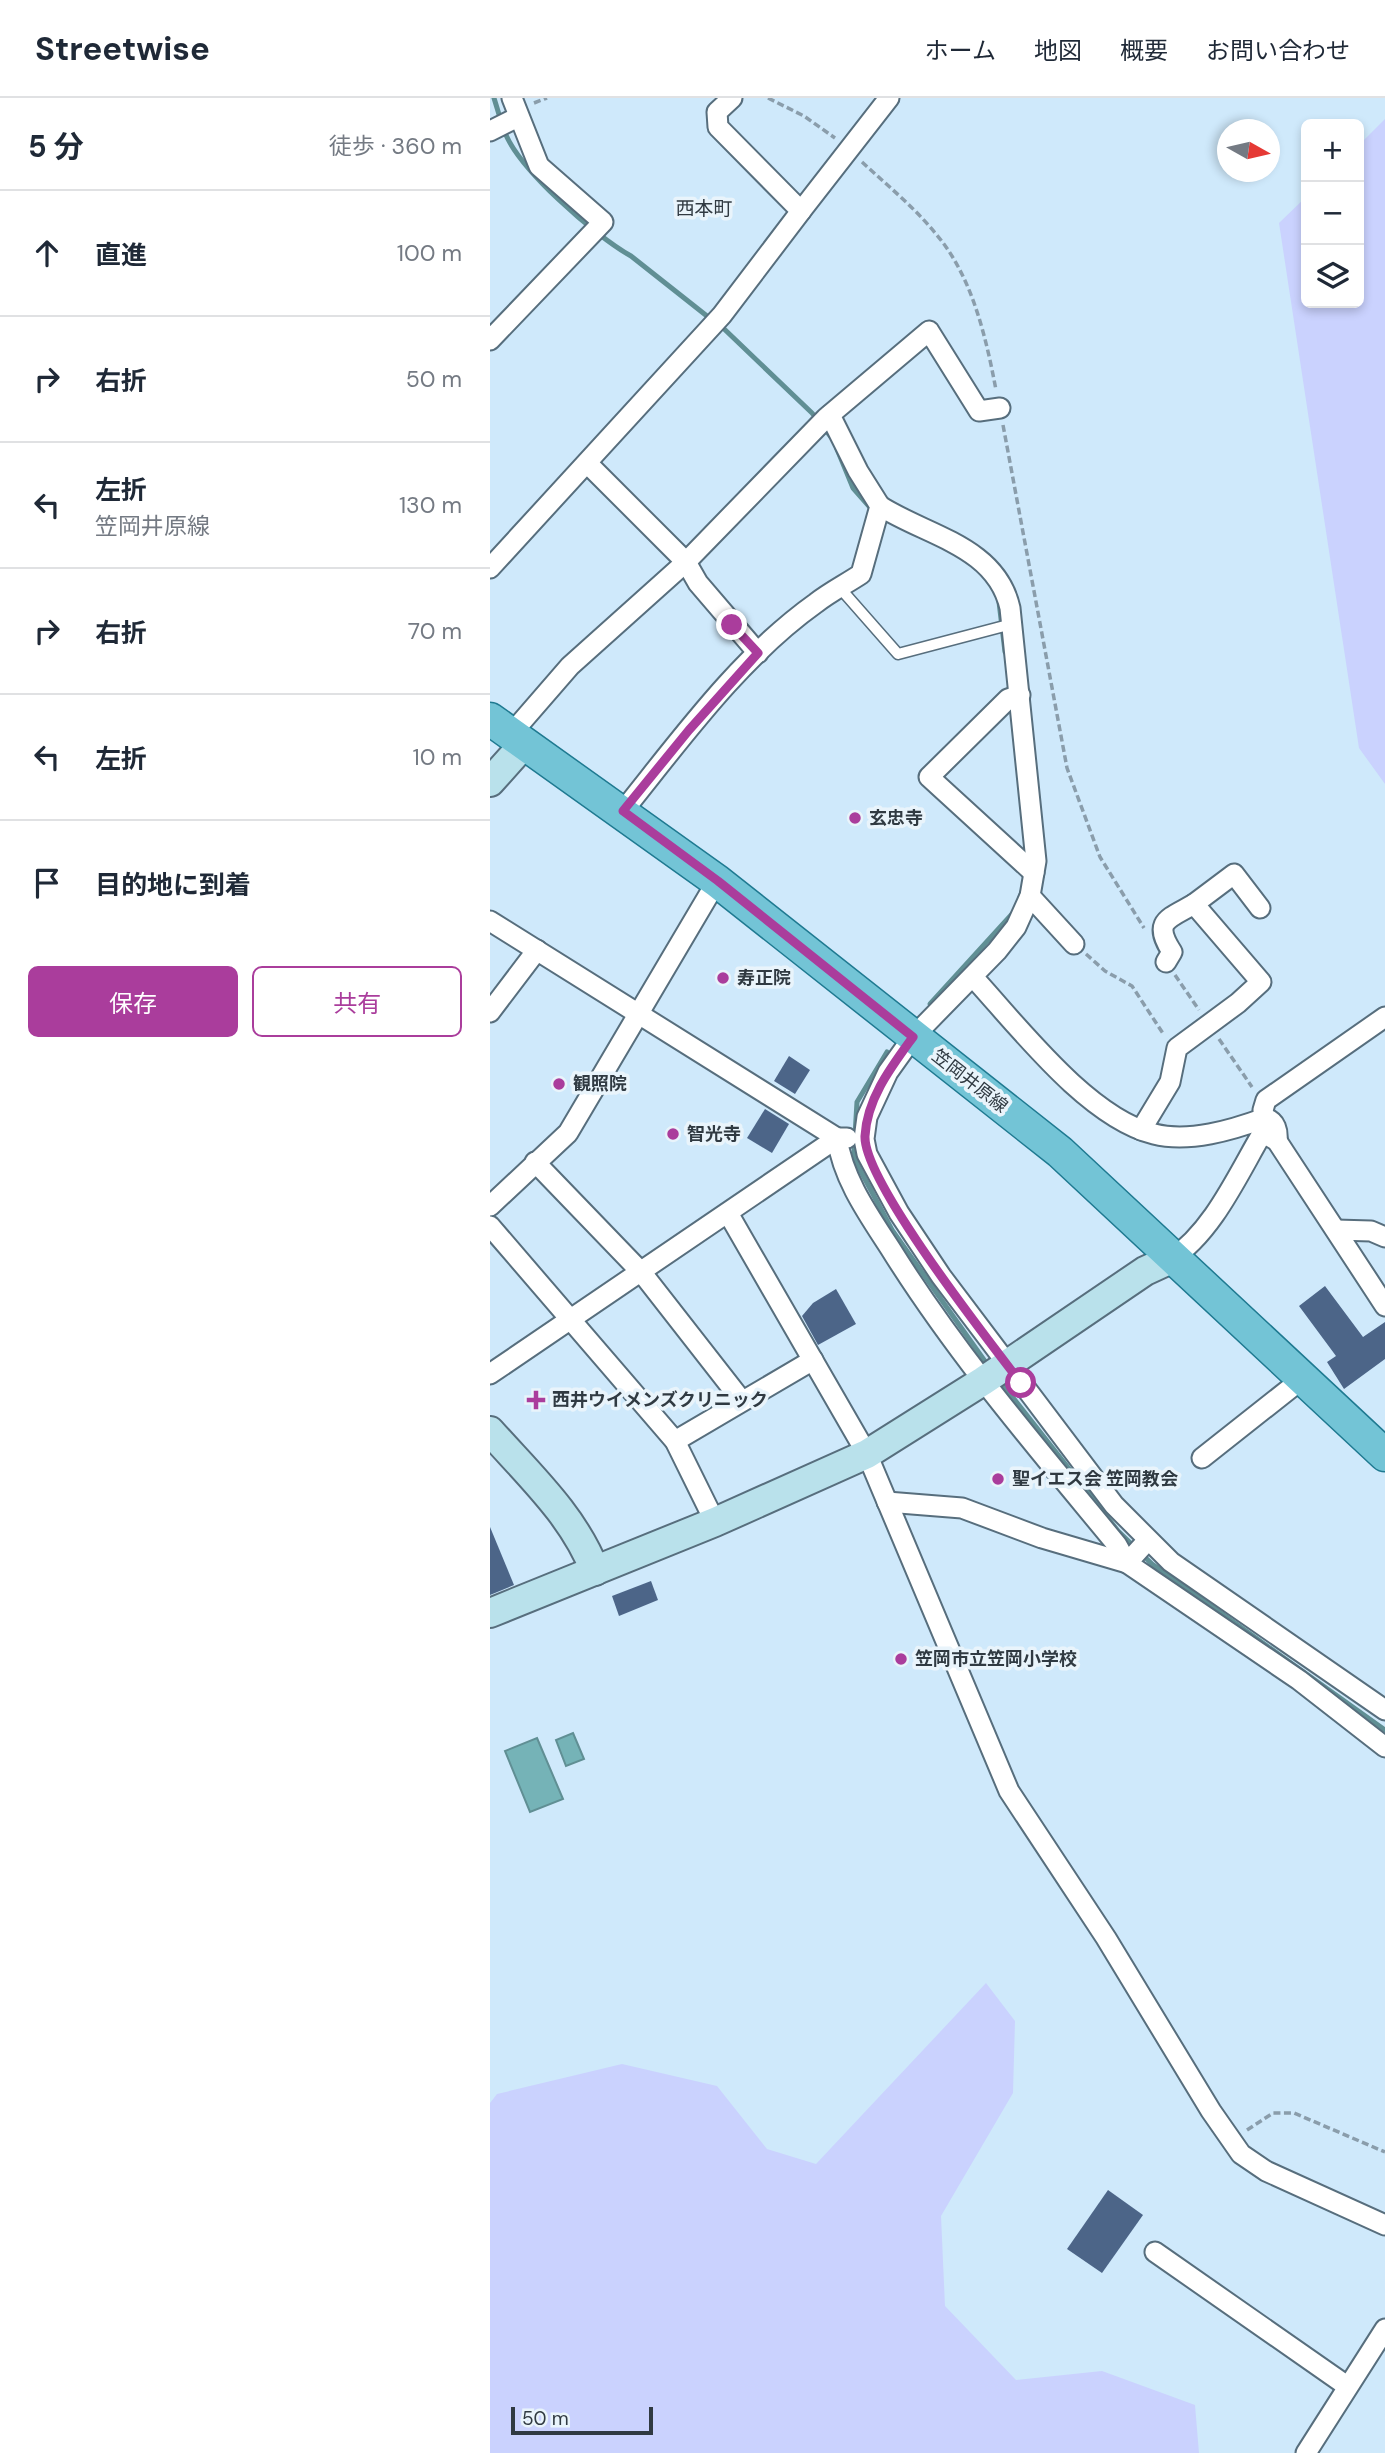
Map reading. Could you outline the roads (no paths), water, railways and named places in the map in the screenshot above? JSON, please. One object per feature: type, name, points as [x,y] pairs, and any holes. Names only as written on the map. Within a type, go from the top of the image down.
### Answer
[{"type":"main road","name":"笠岡井原線","points":[[508,732],[623,811],[718,881],[1060,1152],[1171,1259],[1385,1455]]},
{"type":"street","points":[[490,340],[603,222],[539,166],[517,118],[512,98]]},
{"type":"street","points":[[732,98],[718,113],[718,127],[801,211]]},
{"type":"street","points":[[490,568],[722,315],[889,98]]},
{"type":"street","points":[[490,131],[517,118]]},
{"type":"street","points":[[490,782],[508,732],[570,666],[686,562],[824,420],[929,331],[979,411],[1000,408]]},
{"type":"street","points":[[824,420],[858,471],[879,512],[979,557],[1003,583],[1015,696],[1037,843],[1026,866],[1030,896],[1016,927],[973,976],[913,1037],[876,1094],[867,1117],[840,1158],[888,1219],[930,1284],[1066,1464],[1117,1545],[1171,1562],[1225,1616]]},
{"type":"street","points":[[587,463],[686,562],[698,583],[758,653]]},
{"type":"street","points":[[623,811],[689,730],[758,653],[815,603],[861,574],[879,512]]},
{"type":"street","points":[[1015,696],[929,777],[1026,866]]},
{"type":"street","points":[[1166,962],[1171,953],[1161,936],[1161,929],[1166,920],[1194,904],[1234,874],[1260,908]]},
{"type":"street","points":[[490,1206],[568,1133],[718,881]]},
{"type":"street","points":[[1030,896],[1074,944]]},
{"type":"street","points":[[1140,1130],[1170,1082],[1177,1048],[1261,982],[1194,904]]},
{"type":"street","points":[[490,921],[638,1013],[852,1139],[867,1154],[888,1219],[930,1284],[1066,1464],[1114,1505],[1138,1551],[1225,1616],[1306,1670],[1385,1710]]},
{"type":"street","points":[[490,1012],[537,950]]},
{"type":"street","points":[[973,976],[1078,1087],[1116,1119],[1140,1130],[1174,1136],[1265,1123]]},
{"type":"street","points":[[490,1613],[715,1522],[867,1454],[1146,1270],[1182,1252],[1213,1214],[1265,1123],[1301,1073],[1385,1017]]},
{"type":"street","points":[[1265,1123],[1385,1306]]},
{"type":"street","points":[[490,1374],[570,1317],[642,1273],[728,1213],[852,1139]]},
{"type":"street","points":[[535,1162],[642,1273],[742,1401]]},
{"type":"street","points":[[728,1213],[867,1454],[1009,1791],[1106,1938],[1182,2065],[1241,2154],[1266,2171],[1385,2225]]},
{"type":"street","points":[[490,1226],[676,1441],[715,1522]]},
{"type":"street","points":[[1336,1230],[1371,1231],[1385,1237]]},
{"type":"street","points":[[676,1441],[813,1360]]},
{"type":"street","points":[[1202,1458],[1302,1378]]},
{"type":"street","points":[[490,1431],[585,1543],[595,1571]]},
{"type":"street","points":[[887,1502],[962,1508],[1042,1538],[1138,1551]]},
{"type":"street","points":[[1306,1670],[1385,1747]]},
{"type":"street","points":[[1155,2252],[1347,2386]]},
{"type":"street","points":[[1306,2453],[1385,2329]]},
{"type":"lane","points":[[840,588],[898,654],[1007,625]]},
{"type":"waterway","points":[[494,98],[501,121]]},
{"type":"waterway","points":[[504,130],[524,163],[559,200],[712,320]]},
{"type":"waterway","points":[[720,325],[812,413],[831,437]]},
{"type":"waterway","points":[[837,449],[853,488],[874,512]]},
{"type":"waterway","points":[[999,602],[1005,652]]},
{"type":"waterway","points":[[930,1004],[1013,913]]},
{"type":"waterway","points":[[887,1052],[857,1102],[854,1152],[857,1164],[892,1230],[989,1367]]},
{"type":"waterway","points":[[999,1380],[1118,1531],[1152,1564],[1385,1730]]},
{"type":"place","name":"玄忠寺","points":[[855,818]]},
{"type":"place","name":"寿正院","points":[[723,978]]},
{"type":"place","name":"観照院","points":[[559,1084]]},
{"type":"place","name":"智光寺","points":[[673,1134]]},
{"type":"place","name":"西井ウイメンズクリニック","points":[[536,1400]]},
{"type":"place","name":"聖イエス会 笠岡教会","points":[[998,1479]]},
{"type":"place","name":"笠岡市立笠岡小学校","points":[[901,1659]]},
{"type":"district","name":"西本町","points":[[704,208]]}]
